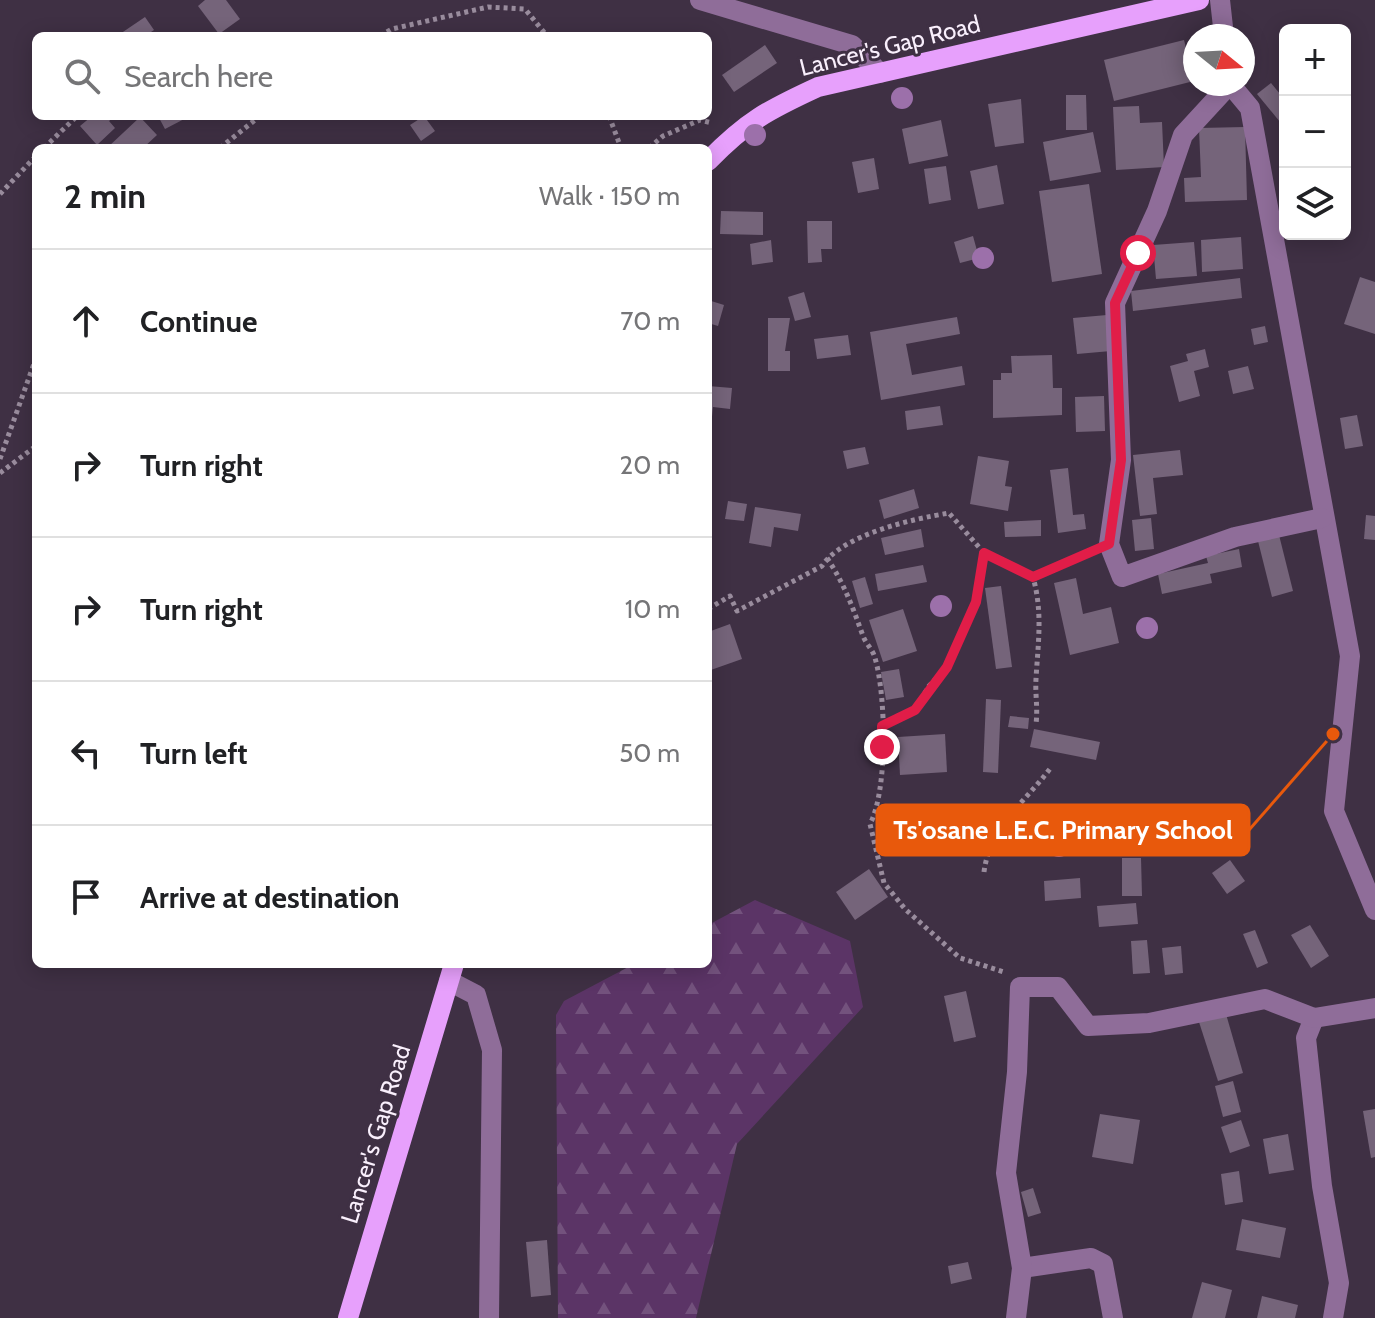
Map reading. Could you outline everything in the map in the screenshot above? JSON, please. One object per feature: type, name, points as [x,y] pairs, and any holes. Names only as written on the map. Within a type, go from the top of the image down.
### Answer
[{"type":"main road","name":"Lancer's Gap Road","points":[[712,157],[736,131],[770,109],[818,87],[1199,0]]},
{"type":"main road","name":"Lancer's Gap Road","points":[[348,1318],[451,972]]},
{"type":"street","points":[[700,0],[852,45],[880,73]]},
{"type":"street","points":[[1220,0],[1223,24]]},
{"type":"street","points":[[1219,96],[1183,135],[1157,211],[1115,303],[1121,460],[1109,544],[1122,577],[1235,537],[1322,518]]},
{"type":"street","points":[[1240,96],[1250,108],[1322,518],[1350,656],[1334,811],[1375,910]]},
{"type":"street","points":[[451,972],[476,995],[492,1050],[489,1318]]},
{"type":"street","points":[[1016,1318],[1022,1268],[1006,1173],[1017,1072],[1020,987],[1058,987],[1088,1026],[1149,1023],[1265,999],[1314,1018],[1375,1008]]},
{"type":"street","points":[[1314,1018],[1306,1038],[1322,1186],[1339,1283],[1333,1318]]},
{"type":"street","points":[[1022,1268],[1091,1258],[1103,1264],[1113,1318]]},
{"type":"path","points":[[387,32],[488,7],[525,9],[544,32]]},
{"type":"path","points":[[48,144],[73,120]]},
{"type":"path","points":[[225,144],[255,120]]},
{"type":"path","points":[[610,120],[620,144]]},
{"type":"path","points":[[654,144],[663,136],[700,120],[736,131]]},
{"type":"path","points":[[0,194],[32,160]]},
{"type":"path","points":[[0,459],[32,369]]},
{"type":"path","points":[[0,473],[32,449]]},
{"type":"path","points":[[712,607],[730,596],[737,611],[822,566],[827,558],[859,540],[910,520],[949,513],[984,553],[1033,577],[1109,544]]},
{"type":"path","points":[[882,726],[915,710],[947,667],[976,602],[984,553]]},
{"type":"path","points":[[827,558],[854,603],[864,638],[875,658],[882,726],[880,805],[870,824],[884,883],[925,929],[960,958],[1008,973],[1020,987]]},
{"type":"path","points":[[1033,577],[1041,634],[1035,682],[1039,706],[1036,724]]},
{"type":"path","points":[[984,872],[987,848],[999,829],[1052,766]]},
{"type":"green space","points":[[755,900],[850,941],[863,1007],[737,1144],[696,1318],[558,1318],[556,1015],[564,1001],[626,968],[712,968],[712,923]]},
{"type":"building","points":[[205,0],[226,0],[240,19],[218,32],[198,6]]},
{"type":"building","points":[[145,17],[154,30],[151,32],[123,32]]},
{"type":"building","points":[[1183,40],[1183,84],[1114,101],[1104,60]]},
{"type":"building","points":[[765,45],[777,63],[734,92],[722,75]]},
{"type":"building","points":[[1271,83],[1279,93],[1279,121],[1257,94]]},
{"type":"building","points":[[1066,95],[1086,95],[1087,130],[1066,130]]},
{"type":"building","points":[[1021,99],[1024,143],[995,147],[988,104]]},
{"type":"building","points":[[1139,106],[1140,123],[1162,122],[1164,167],[1116,170],[1113,107]]},
{"type":"building","points":[[87,120],[110,120],[115,128],[96,144],[80,126]]},
{"type":"building","points":[[137,120],[143,120],[157,135],[147,144],[111,144]]},
{"type":"building","points":[[160,120],[182,120],[165,129]]},
{"type":"building","points":[[418,120],[427,120],[435,131],[421,141],[410,125]]},
{"type":"building","points":[[941,120],[948,156],[909,164],[902,129]]},
{"type":"building","points":[[1245,127],[1247,200],[1185,202],[1184,178],[1201,177],[1199,128]]},
{"type":"building","points":[[1093,132],[1101,172],[1050,181],[1043,142]]},
{"type":"building","points":[[874,158],[879,189],[858,193],[852,162]]},
{"type":"building","points":[[997,165],[1004,204],[978,209],[970,171]]},
{"type":"building","points":[[946,166],[951,200],[929,204],[924,169]]},
{"type":"building","points":[[1089,184],[1102,274],[1052,282],[1039,191]]},
{"type":"building","points":[[721,211],[763,212],[763,235],[720,234]]},
{"type":"building","points":[[807,221],[832,221],[832,249],[821,249],[822,262],[808,263]]},
{"type":"building","points":[[973,236],[979,258],[960,263],[954,242]]},
{"type":"building","points":[[1241,237],[1243,269],[1202,272],[1201,240]]},
{"type":"building","points":[[771,240],[773,262],[752,265],[750,244]]},
{"type":"building","points":[[1194,242],[1197,276],[1156,279],[1153,245]]},
{"type":"building","points":[[1360,277],[1375,282],[1375,334],[1344,324]]},
{"type":"building","points":[[1240,278],[1242,298],[1133,311],[1131,291]]},
{"type":"building","points":[[804,292],[811,317],[795,321],[788,297]]},
{"type":"building","points":[[712,301],[724,305],[718,326],[712,324]]},
{"type":"building","points":[[1107,315],[1111,351],[1077,354],[1073,318]]},
{"type":"building","points":[[957,317],[960,334],[906,344],[912,375],[962,366],[965,385],[881,400],[870,332]]},
{"type":"building","points":[[768,318],[790,318],[785,351],[790,351],[790,371],[768,371]]},
{"type":"building","points":[[1265,326],[1268,342],[1254,345],[1251,329]]},
{"type":"building","points":[[848,335],[851,355],[817,359],[814,339]]},
{"type":"building","points":[[1205,349],[1209,367],[1194,371],[1200,396],[1179,402],[1170,366],[1188,361],[1186,354]]},
{"type":"building","points":[[1052,355],[1053,388],[1062,388],[1062,415],[993,418],[993,380],[1001,380],[1001,373],[1012,373],[1011,356]]},
{"type":"building","points":[[1248,366],[1254,389],[1233,394],[1228,371]]},
{"type":"building","points":[[712,386],[732,388],[730,409],[713,407],[712,417]]},
{"type":"building","points":[[1104,396],[1105,431],[1076,432],[1075,397]]},
{"type":"building","points":[[940,406],[943,425],[907,430],[905,411]]},
{"type":"building","points":[[1357,415],[1363,446],[1345,449],[1340,418]]},
{"type":"building","points":[[865,447],[869,464],[847,469],[843,451]]},
{"type":"building","points":[[1180,450],[1183,475],[1153,478],[1157,514],[1140,516],[1133,455]]},
{"type":"building","points":[[978,456],[1009,461],[1005,486],[1012,487],[1008,511],[970,504]]},
{"type":"building","points":[[1068,468],[1073,515],[1084,514],[1086,529],[1058,533],[1050,470]]},
{"type":"building","points":[[914,489],[919,508],[884,519],[879,500]]},
{"type":"building","points":[[728,501],[747,504],[744,521],[725,519]]},
{"type":"building","points":[[755,507],[801,514],[798,531],[774,527],[771,547],[749,543]]},
{"type":"building","points":[[1366,515],[1375,516],[1375,540],[1364,539]]},
{"type":"building","points":[[1151,518],[1154,549],[1135,551],[1132,520]]},
{"type":"building","points":[[1041,520],[1041,536],[1005,537],[1004,522]]},
{"type":"building","points":[[921,529],[924,547],[885,555],[881,538]]},
{"type":"building","points":[[1279,535],[1293,591],[1272,597],[1258,541]]},
{"type":"building","points":[[1239,549],[1242,567],[1210,574],[1212,583],[1162,594],[1158,574],[1208,563],[1206,556]]},
{"type":"building","points":[[923,565],[927,582],[878,591],[875,574]]},
{"type":"building","points":[[865,577],[873,604],[860,608],[852,581]]},
{"type":"building","points":[[1076,578],[1083,614],[1111,607],[1119,643],[1070,655],[1054,583]]},
{"type":"building","points":[[1001,586],[1012,667],[996,669],[985,588]]},
{"type":"building","points":[[903,609],[917,651],[883,662],[869,620]]},
{"type":"building","points":[[730,624],[742,659],[712,670],[712,631]]},
{"type":"building","points":[[899,669],[904,697],[886,700],[881,672]]},
{"type":"building","points":[[986,699],[1001,700],[998,773],[983,772]]},
{"type":"building","points":[[1010,716],[1029,718],[1028,729],[1008,727]]},
{"type":"building","points":[[1034,729],[1100,742],[1096,760],[1030,747]]},
{"type":"building","points":[[945,734],[947,772],[900,775],[898,737]]},
{"type":"building","points":[[1122,858],[1141,858],[1142,896],[1122,896]]},
{"type":"building","points":[[1230,860],[1245,881],[1227,894],[1212,873]]},
{"type":"building","points":[[869,869],[888,897],[855,920],[836,892]]},
{"type":"building","points":[[1080,878],[1081,898],[1045,901],[1044,881]]},
{"type":"building","points":[[1136,903],[1138,924],[1099,927],[1097,906]]},
{"type":"building","points":[[1310,925],[1329,956],[1311,968],[1291,935]]},
{"type":"building","points":[[1255,930],[1268,963],[1257,968],[1243,934]]},
{"type":"building","points":[[1147,940],[1150,973],[1133,974],[1131,941]]},
{"type":"building","points":[[1181,946],[1183,973],[1165,975],[1162,948]]},
{"type":"building","points":[[966,991],[976,1037],[954,1042],[944,996]]},
{"type":"building","points":[[1226,1014],[1243,1073],[1218,1081],[1199,1022]]},
{"type":"building","points":[[1233,1081],[1241,1112],[1223,1117],[1215,1086]]},
{"type":"building","points":[[1375,1109],[1375,1157],[1371,1158],[1363,1111]]},
{"type":"building","points":[[1100,1114],[1140,1120],[1133,1164],[1092,1157]]},
{"type":"building","points":[[1241,1120],[1250,1146],[1230,1153],[1221,1127]]},
{"type":"building","points":[[1288,1134],[1294,1170],[1269,1174],[1263,1139]]},
{"type":"building","points":[[1239,1171],[1243,1202],[1225,1205],[1221,1174]]},
{"type":"building","points":[[1033,1188],[1041,1213],[1028,1217],[1021,1192]]},
{"type":"building","points":[[1242,1219],[1286,1228],[1280,1258],[1236,1250]]},
{"type":"building","points":[[547,1240],[551,1295],[531,1297],[526,1242]]},
{"type":"building","points":[[968,1262],[972,1279],[951,1284],[948,1266]]},
{"type":"building","points":[[1202,1282],[1232,1290],[1225,1318],[1192,1318]]},
{"type":"building","points":[[1262,1296],[1298,1305],[1295,1318],[1257,1318]]},
{"type":"place","name":"Ts'osane L.E.C. Primary School","points":[[1333,734]]},
{"type":"route","points":[[882,747],[882,726],[915,710],[929,686],[947,667],[976,602],[984,553],[1005,566],[1033,577],[1109,544],[1116,519],[1121,460],[1119,332],[1115,303],[1138,253]]}]
